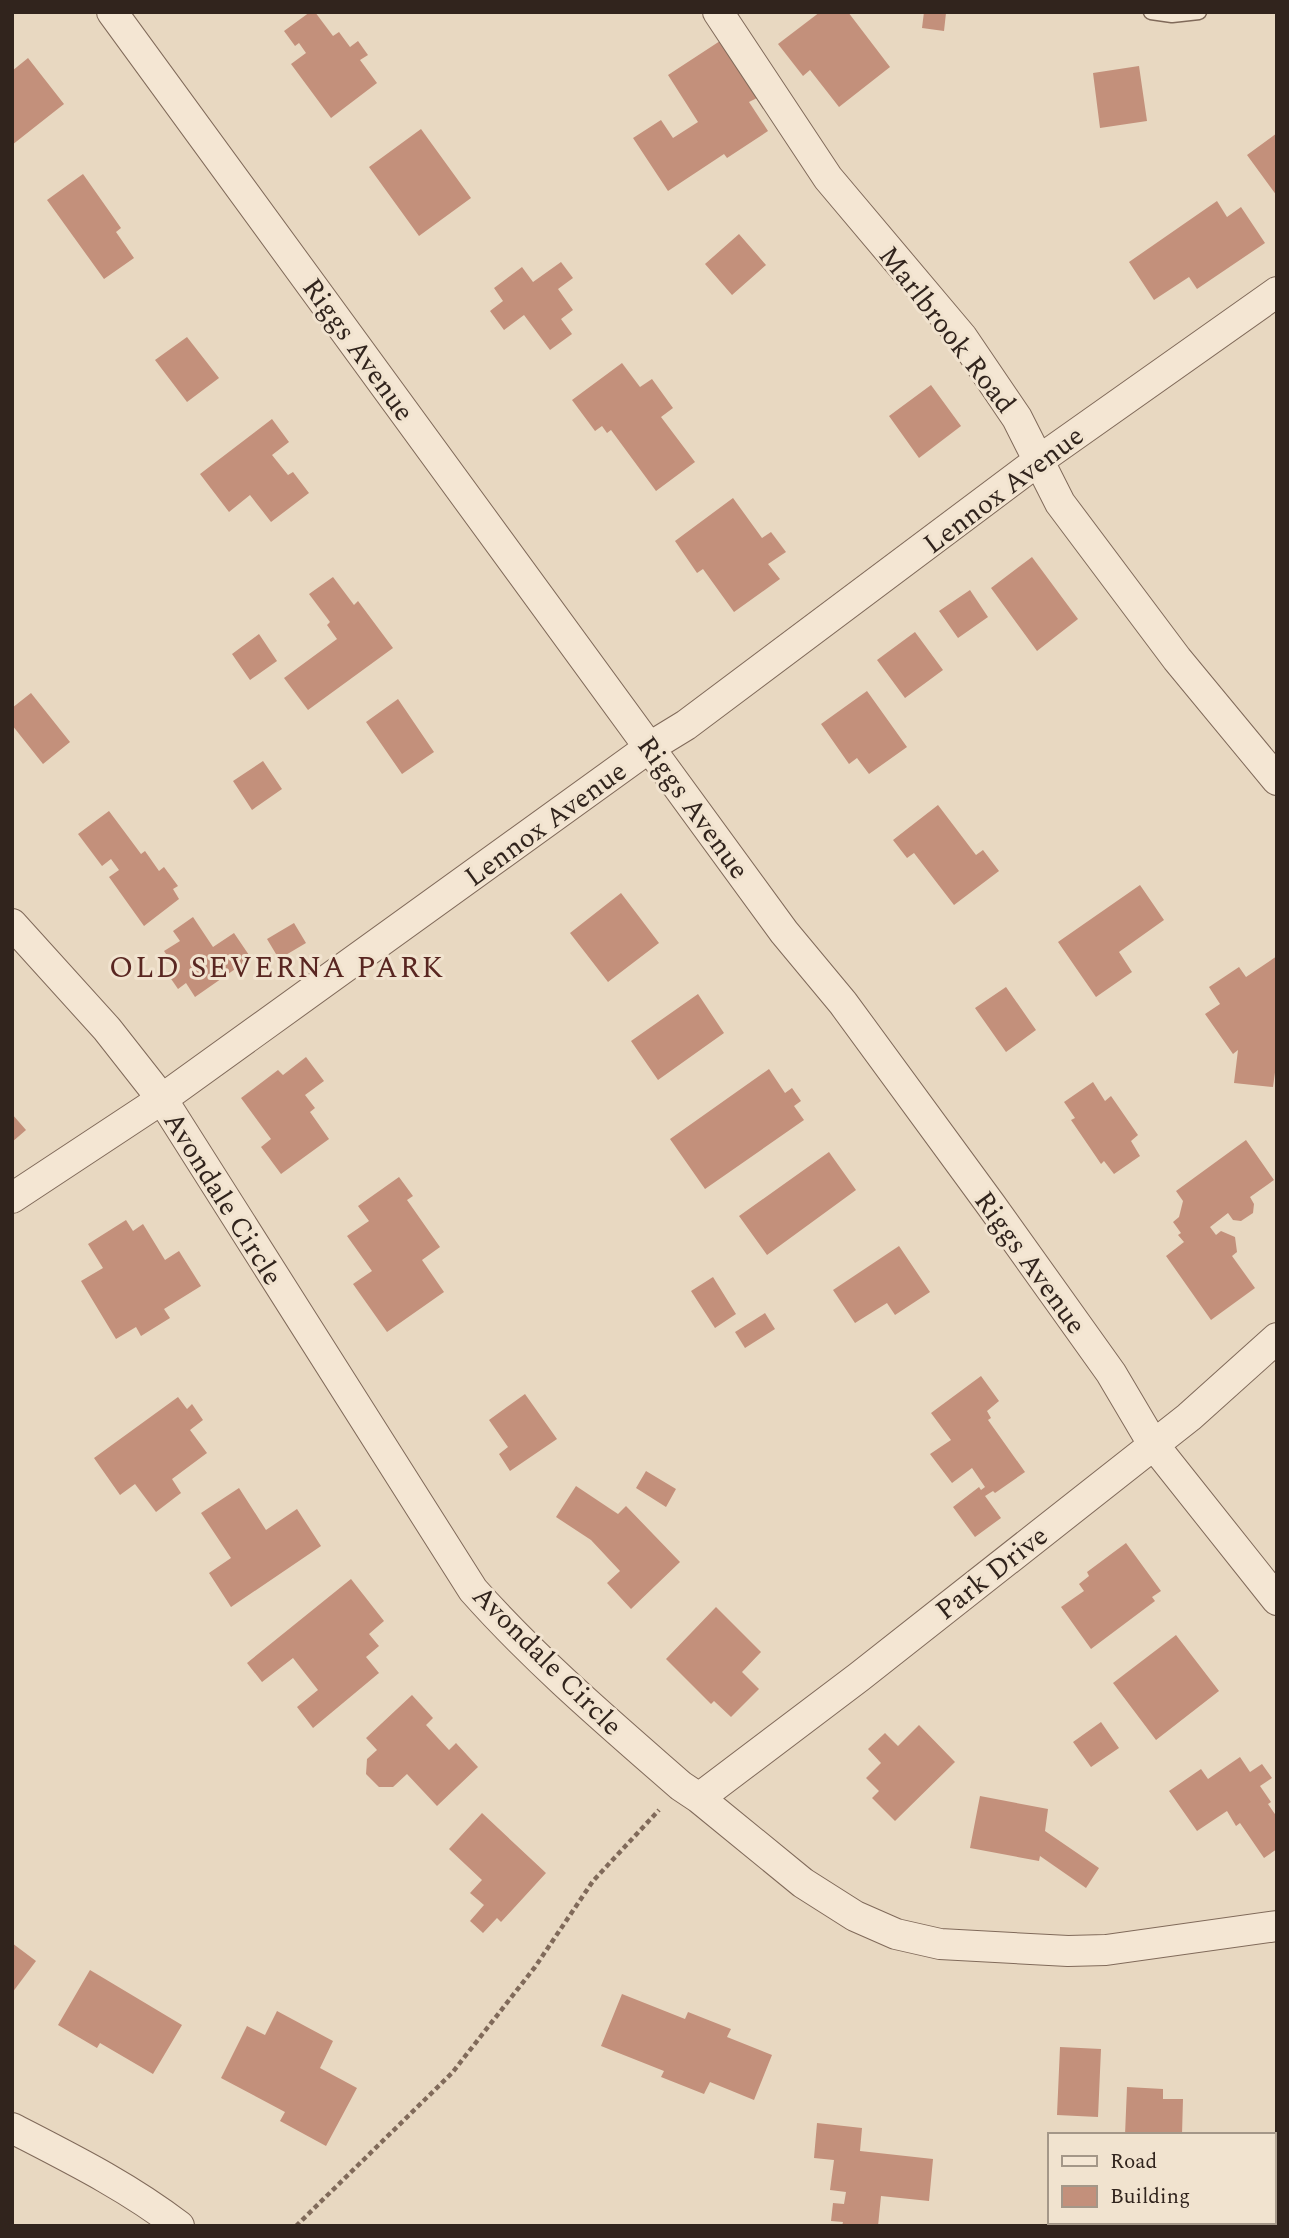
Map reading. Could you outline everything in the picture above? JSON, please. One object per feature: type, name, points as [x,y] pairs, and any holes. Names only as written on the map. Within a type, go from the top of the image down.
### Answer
[{"type":"street","name":"Riggs Avenue","points":[[112,12],[784,932],[843,1003],[991,1205],[1111,1373],[1153,1444],[1277,1600]]},
{"type":"street","name":"Marlbrook Road","points":[[718,12],[828,178],[962,337],[1017,418],[1060,503],[1177,659],[1277,780]]},
{"type":"street","name":"Lennox Avenue","points":[[12,1198],[162,1099],[650,747],[686,725],[1038,461],[1277,292]]},
{"type":"street","name":"Avondale Circle","points":[[12,924],[107,1029],[162,1099],[473,1590],[504,1625],[555,1674],[690,1792],[803,1883],[855,1916],[896,1934],[940,1944],[1068,1951],[1106,1950],[1277,1926]]},
{"type":"street","name":"Park Drive","points":[[690,1792],[859,1677],[1189,1417],[1277,1338]]},
{"type":"street","points":[[12,2128],[111,2179],[151,2204],[179,2226]]},
{"type":"lane","points":[[1151,12],[1172,15],[1199,12]]},
{"type":"path","points":[[296,2226],[452,2073],[535,1967],[593,1881],[690,1792]]},
{"type":"building","points":[[310,12],[315,12],[333,36],[339,32],[350,47],[358,41],[368,55],[360,60],[377,83],[331,118],[291,64],[306,53],[299,43],[295,46],[284,31]]},
{"type":"building","points":[[820,12],[848,12],[890,67],[839,107],[810,70],[803,76],[778,44]]},
{"type":"building","points":[[924,12],[946,13],[944,31],[922,28]]},
{"type":"building","points":[[720,41],[757,98],[749,102],[768,131],[727,158],[724,154],[668,191],[633,138],[661,120],[673,138],[698,122],[668,75]]},
{"type":"building","points":[[28,58],[64,104],[12,145],[12,71]]},
{"type":"building","points":[[1139,66],[1147,121],[1100,128],[1093,73]]},
{"type":"building","points":[[421,129],[471,198],[419,236],[369,167]]},
{"type":"building","points":[[1277,133],[1277,196],[1247,155]]},
{"type":"building","points":[[83,174],[121,228],[116,232],[134,258],[104,279],[47,200]]},
{"type":"building","points":[[1217,201],[1227,217],[1241,207],[1265,243],[1197,289],[1189,277],[1154,300],[1129,262]]},
{"type":"building","points":[[739,234],[766,265],[732,295],[705,264]]},
{"type":"building","points":[[561,262],[573,278],[558,289],[573,310],[561,319],[572,334],[550,350],[524,315],[504,330],[490,311],[503,301],[494,288],[522,267],[533,282]]},
{"type":"building","points":[[187,337],[219,378],[187,402],[155,360]]},
{"type":"building","points":[[622,363],[640,387],[652,379],[673,408],[661,417],[695,462],[656,491],[611,430],[607,433],[602,426],[595,431],[572,400]]},
{"type":"building","points":[[931,385],[961,426],[919,458],[889,416]]},
{"type":"building","points":[[272,419],[289,442],[272,455],[288,475],[293,472],[309,493],[271,522],[250,495],[229,512],[200,474]]},
{"type":"building","points":[[733,498],[762,538],[771,532],[786,552],[768,564],[780,579],[734,612],[703,569],[697,573],[675,541]]},
{"type":"building","points":[[1032,557],[1078,619],[1037,651],[991,588]]},
{"type":"building","points":[[333,577],[354,605],[358,601],[393,648],[308,710],[284,678],[337,639],[327,625],[330,622],[309,594]]},
{"type":"building","points":[[970,590],[988,617],[958,638],[939,611]]},
{"type":"building","points":[[915,632],[943,670],[905,698],[877,660]]},
{"type":"building","points":[[259,634],[277,661],[250,680],[232,654]]},
{"type":"building","points":[[867,691],[907,747],[869,774],[857,758],[849,764],[821,724]]},
{"type":"building","points":[[31,693],[70,742],[43,764],[12,725],[12,708]]},
{"type":"building","points":[[398,699],[434,752],[402,774],[366,722]]},
{"type":"building","points":[[263,761],[282,789],[252,810],[233,781]]},
{"type":"building","points":[[938,805],[976,855],[983,850],[999,871],[954,905],[914,853],[907,858],[893,840]]},
{"type":"building","points":[[109,811],[141,854],[145,851],[159,871],[164,867],[178,886],[173,889],[179,899],[144,926],[109,877],[119,870],[111,859],[102,866],[78,834]]},
{"type":"building","points":[[1140,885],[1164,920],[1119,952],[1132,972],[1096,997],[1058,942]]},
{"type":"building","points":[[621,893],[659,943],[608,982],[570,933]]},
{"type":"building","points":[[193,917],[213,947],[234,933],[251,958],[195,997],[186,983],[178,989],[167,973],[175,967],[164,951],[180,941],[173,931]]},
{"type":"building","points":[[294,923],[306,943],[279,959],[267,939]]},
{"type":"building","points":[[1277,956],[1277,1058],[1273,1087],[1234,1083],[1238,1050],[1233,1054],[1205,1014],[1220,1004],[1209,987],[1239,967],[1246,977]]},
{"type":"building","points":[[1006,987],[1036,1030],[1006,1052],[975,1008]]},
{"type":"building","points":[[698,994],[724,1033],[658,1080],[631,1041]]},
{"type":"building","points":[[306,1057],[324,1081],[305,1095],[315,1108],[310,1112],[329,1139],[281,1174],[261,1147],[271,1139],[241,1098],[278,1070],[283,1075]]},
{"type":"building","points":[[769,1069],[785,1093],[792,1088],[801,1101],[794,1106],[804,1120],[705,1189],[670,1139]]},
{"type":"building","points":[[1093,1082],[1105,1101],[1111,1096],[1138,1135],[1131,1141],[1140,1156],[1114,1174],[1104,1161],[1101,1164],[1071,1120],[1075,1118],[1064,1102]]},
{"type":"building","points":[[12,1114],[26,1130],[12,1142]]},
{"type":"building","points":[[1246,1140],[1274,1180],[1250,1197],[1254,1204],[1253,1213],[1241,1221],[1233,1220],[1228,1213],[1210,1227],[1216,1235],[1221,1231],[1235,1237],[1237,1252],[1232,1256],[1255,1288],[1211,1320],[1166,1256],[1184,1242],[1173,1222],[1179,1217],[1183,1201],[1176,1191]]},
{"type":"building","points":[[829,1152],[856,1190],[767,1255],[739,1216]]},
{"type":"building","points":[[399,1177],[413,1196],[407,1200],[440,1247],[422,1260],[444,1292],[387,1332],[353,1284],[372,1271],[347,1236],[369,1221],[358,1206]]},
{"type":"building","points":[[126,1220],[133,1231],[143,1224],[165,1260],[179,1251],[201,1286],[164,1309],[170,1318],[141,1336],[136,1327],[116,1339],[81,1281],[103,1268],[88,1244]]},
{"type":"building","points":[[899,1246],[930,1292],[895,1315],[887,1303],[855,1323],[833,1290]]},
{"type":"building","points":[[713,1277],[736,1314],[715,1328],[691,1291]]},
{"type":"building","points":[[765,1313],[775,1329],[745,1348],[735,1332]]},
{"type":"building","points":[[981,1376],[999,1401],[987,1411],[991,1418],[988,1420],[1025,1472],[995,1493],[993,1491],[985,1496],[1001,1518],[975,1537],[953,1507],[979,1487],[981,1490],[985,1487],[972,1468],[952,1483],[930,1454],[951,1440],[931,1413]]},
{"type":"building","points":[[525,1394],[557,1439],[510,1471],[499,1454],[508,1447],[489,1420]]},
{"type":"building","points":[[178,1397],[187,1409],[192,1404],[203,1420],[190,1430],[207,1453],[172,1479],[181,1493],[156,1512],[135,1484],[120,1495],[94,1458]]},
{"type":"building","points":[[646,1471],[676,1489],[666,1507],[636,1488]]},
{"type":"building","points":[[576,1486],[618,1514],[626,1506],[680,1562],[631,1609],[607,1583],[620,1571],[591,1540],[556,1517]]},
{"type":"building","points":[[239,1488],[266,1530],[297,1509],[321,1546],[231,1607],[209,1573],[231,1558],[201,1513]]},
{"type":"building","points":[[1126,1543],[1161,1591],[1152,1597],[1155,1601],[1091,1649],[1061,1607],[1084,1591],[1079,1584],[1089,1576],[1087,1572]]},
{"type":"building","points":[[351,1579],[384,1621],[369,1634],[379,1646],[366,1657],[379,1673],[313,1728],[297,1707],[318,1690],[293,1658],[262,1682],[247,1663]]},
{"type":"building","points":[[716,1607],[761,1652],[742,1672],[759,1689],[731,1717],[714,1701],[711,1704],[666,1659]]},
{"type":"building","points":[[1176,1635],[1219,1691],[1156,1740],[1113,1683]]},
{"type":"building","points":[[412,1695],[433,1718],[426,1725],[449,1750],[456,1743],[478,1767],[437,1806],[407,1774],[393,1787],[379,1787],[366,1774],[367,1759],[377,1750],[366,1738]]},
{"type":"building","points":[[1101,1722],[1119,1748],[1091,1767],[1073,1742]]},
{"type":"building","points":[[919,1725],[955,1762],[895,1821],[872,1798],[879,1791],[866,1778],[881,1763],[868,1749],[885,1733],[898,1746]]},
{"type":"building","points":[[1240,1757],[1250,1772],[1262,1764],[1272,1778],[1260,1786],[1277,1817],[1277,1849],[1264,1858],[1240,1823],[1236,1826],[1227,1811],[1197,1831],[1169,1791],[1201,1769],[1208,1779]]},
{"type":"building","points":[[980,1796],[1048,1809],[1045,1831],[1099,1868],[1086,1888],[1040,1856],[1039,1861],[970,1848]]},
{"type":"building","points":[[482,1813],[546,1873],[501,1922],[497,1918],[483,1933],[470,1921],[484,1905],[470,1893],[482,1880],[449,1849]]},
{"type":"building","points":[[12,1943],[36,1961],[12,1993]]},
{"type":"building","points":[[90,1970],[182,2025],[153,2074],[100,2043],[97,2048],[58,2025]]},
{"type":"building","points":[[622,1994],[685,2019],[688,2012],[731,2029],[727,2037],[772,2055],[754,2100],[710,2082],[704,2094],[661,2077],[664,2071],[601,2046]]},
{"type":"building","points":[[277,2011],[333,2041],[320,2068],[357,2088],[326,2146],[280,2121],[285,2112],[221,2078],[247,2026],[265,2035]]},
{"type":"building","points":[[1060,2047],[1101,2049],[1098,2117],[1057,2115]]},
{"type":"building","points":[[1127,2087],[1163,2089],[1163,2099],[1183,2099],[1182,2133],[1125,2133]]},
{"type":"building","points":[[817,2123],[862,2128],[860,2151],[933,2159],[929,2201],[881,2196],[878,2226],[842,2226],[843,2222],[831,2221],[833,2203],[844,2204],[846,2192],[830,2190],[834,2160],[814,2158]]},
{"type":"district","name":"OLD SEVERNA PARK","points":[[277,967]]}]
